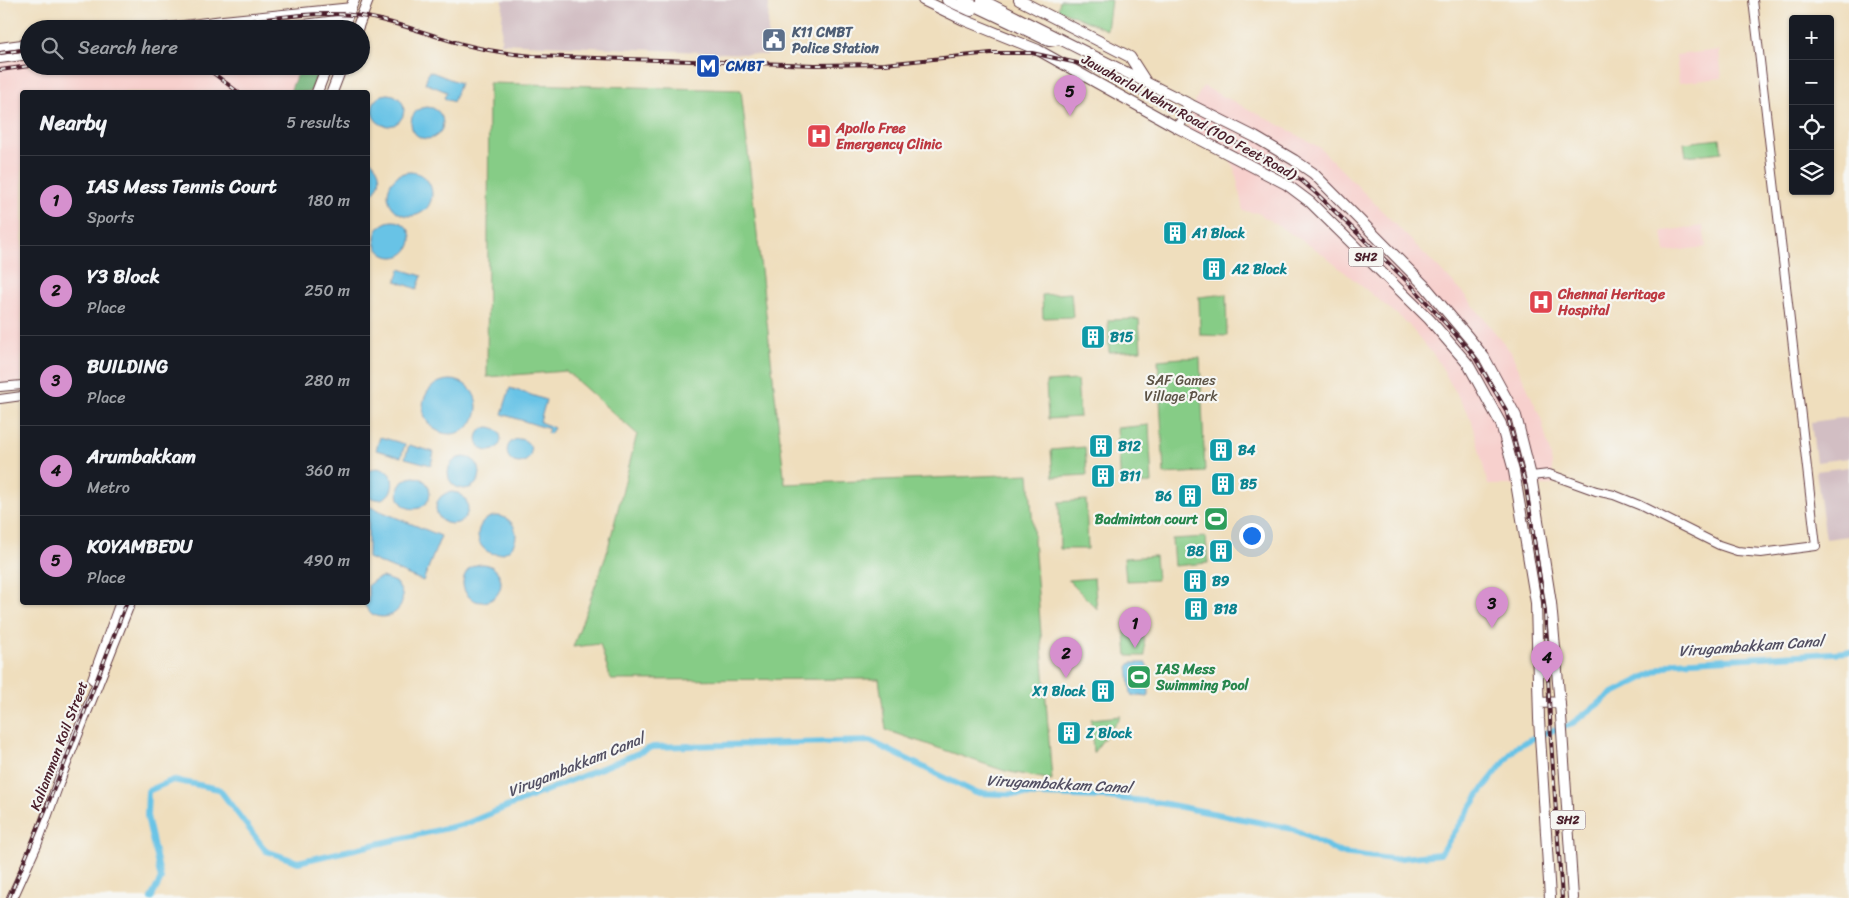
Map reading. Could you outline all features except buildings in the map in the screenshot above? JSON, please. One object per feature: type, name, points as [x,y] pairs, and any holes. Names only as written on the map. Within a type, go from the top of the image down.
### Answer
[{"type":"main road","points":[[360,20],[368,0]]},
{"type":"main road","name":"Jawaharlal Nehru Road (100 Feet Road)","points":[[923,0],[964,20],[1038,50],[1178,128],[1286,184],[1310,202],[1429,319],[1468,364],[1501,424],[1514,471],[1536,603],[1539,719],[1550,898]]},
{"type":"main road","points":[[947,0],[1030,40],[1035,43],[1038,50]]},
{"type":"main road","points":[[963,0],[1049,41],[1060,39]]},
{"type":"main road","name":"Jawaharlal Nehru Road (100 Feet Road)","points":[[982,0],[1255,137],[1313,173],[1425,286],[1484,358],[1516,416],[1532,476],[1551,603],[1560,702],[1573,898]]},
{"type":"main road","points":[[1019,0],[1130,57],[1146,82]]},
{"type":"main road","points":[[346,20],[353,4]]},
{"type":"main road","points":[[318,90],[324,75]]},
{"type":"main road","points":[[333,90],[339,75]]},
{"type":"main road","points":[[1178,128],[1190,104]]},
{"type":"main road","name":"Kaliamman Koil Street","points":[[12,898],[16,882],[74,732],[120,605]]},
{"type":"main road","name":"Kaliamman Koil Street","points":[[6,898],[36,845],[62,773],[129,605]]},
{"type":"main road","points":[[1539,703],[1560,702]]},
{"type":"street","points":[[1532,476],[1549,474],[1596,491],[1614,495],[1639,505],[1719,545],[1736,551],[1761,553],[1816,546],[1753,0]]},
{"type":"street","points":[[223,20],[353,4]]},
{"type":"street","points":[[0,47],[20,44]]},
{"type":"street","points":[[0,59],[20,56]]},
{"type":"street","points":[[0,388],[20,385]]},
{"type":"street","points":[[0,399],[20,396]]},
{"type":"shaded area","points":[[503,0],[769,0],[767,55],[501,43]]},
{"type":"shaded area","points":[[1719,50],[1722,78],[1679,83],[1676,55]]},
{"type":"shaded area","points":[[20,59],[20,75],[320,75],[314,90],[20,90],[20,382],[0,385],[0,62]]},
{"type":"shaded area","points":[[1203,86],[1319,147],[1463,293],[1511,352],[1541,418],[1551,457],[1554,485],[1488,485],[1472,421],[1436,358],[1406,322],[1317,250],[1258,213],[1243,211],[1235,170],[1230,159],[1185,134],[1195,101]]},
{"type":"shaded area","points":[[1703,226],[1706,247],[1665,252],[1662,231]]},
{"type":"shaded area","points":[[1849,417],[1849,458],[1816,462],[1811,422]]},
{"type":"shaded area","points":[[1849,467],[1849,536],[1826,539],[1816,471]]},
{"type":"green space","points":[[1060,0],[1111,0],[1107,30],[1058,9]]},
{"type":"green space","points":[[297,75],[317,75],[312,90],[291,90]]},
{"type":"green space","points":[[489,83],[741,90],[785,484],[1029,474],[1052,780],[1005,771],[886,730],[879,679],[611,680],[600,644],[573,647],[606,556],[637,434],[566,371],[487,377]]},
{"type":"green space","points":[[1720,139],[1722,152],[1686,156],[1684,143]]},
{"type":"green space","points":[[1071,293],[1073,317],[1043,318],[1042,295]]},
{"type":"green space","points":[[1226,294],[1227,336],[1200,335],[1199,297]]},
{"type":"green space","points":[[1139,319],[1141,350],[1109,352],[1108,320]]},
{"type":"green space","name":"SAF Games Village Park","points":[[1200,358],[1205,472],[1164,474],[1158,360]]},
{"type":"green space","points":[[1077,380],[1080,417],[1048,419],[1046,382]]},
{"type":"green space","points":[[1149,425],[1152,483],[1121,485],[1117,428]]},
{"type":"green space","points":[[1085,447],[1087,475],[1053,477],[1051,450]]},
{"type":"green space","points":[[1086,500],[1088,549],[1060,549],[1059,502]]},
{"type":"green space","points":[[1206,537],[1208,563],[1174,566],[1172,539]]},
{"type":"green space","points":[[1155,556],[1157,580],[1126,581],[1124,558]]},
{"type":"green space","points":[[1094,578],[1097,609],[1068,580]]},
{"type":"green space","points":[[1124,623],[1143,623],[1145,656],[1127,656]]},
{"type":"green space","points":[[1121,716],[1093,753],[1091,719]]},
{"type":"water","points":[[429,71],[460,83],[453,102],[444,98],[447,92],[425,83]]},
{"type":"water","points":[[388,94],[400,98],[404,110],[400,122],[388,126],[376,122],[372,110],[376,98]]},
{"type":"water","points":[[427,107],[439,111],[443,123],[439,135],[427,139],[415,135],[411,123],[415,111]]},
{"type":"water","points":[[370,160],[377,167],[380,178],[377,188],[370,195]]},
{"type":"water","points":[[406,172],[414,172],[426,178],[432,194],[426,210],[414,216],[406,216],[394,210],[388,198],[388,190],[394,178]]},
{"type":"water","points":[[393,221],[400,222],[406,226],[410,232],[410,246],[406,252],[400,256],[393,257],[386,256],[380,252],[376,246],[375,239],[376,232],[380,226],[386,222]]},
{"type":"water","points":[[400,269],[422,276],[417,289],[396,281]]},
{"type":"water","points":[[450,380],[460,382],[469,388],[475,397],[477,407],[475,417],[469,426],[460,432],[450,434],[440,432],[431,426],[425,417],[423,407],[425,397],[431,388],[440,382]]},
{"type":"water","points":[[510,388],[546,400],[540,422],[554,428],[550,434],[547,433],[549,429],[502,414]]},
{"type":"water","points":[[489,427],[497,431],[501,439],[497,447],[489,451],[481,447],[477,439],[481,431]]},
{"type":"water","points":[[380,437],[405,444],[401,457],[376,450]]},
{"type":"water","points":[[519,439],[527,443],[531,451],[527,459],[519,463],[511,459],[507,451],[511,443]]},
{"type":"water","points":[[409,445],[434,452],[431,465],[405,458]]},
{"type":"water","points":[[464,457],[470,458],[475,462],[479,467],[479,479],[475,484],[470,488],[464,489],[458,488],[453,484],[449,479],[448,473],[449,467],[453,462],[458,458]]},
{"type":"water","points":[[376,468],[385,470],[390,475],[393,482],[392,488],[389,494],[383,498],[376,499],[370,497],[370,470]]},
{"type":"water","points":[[414,477],[420,478],[425,482],[429,487],[429,499],[425,504],[420,508],[414,509],[408,508],[403,504],[399,499],[398,493],[399,487],[403,482],[408,478]]},
{"type":"water","points":[[452,492],[458,493],[463,497],[467,502],[467,514],[463,519],[458,523],[452,524],[446,523],[441,519],[437,514],[436,508],[437,502],[441,497],[446,493]]},
{"type":"water","points":[[370,507],[441,536],[423,581],[370,559]]},
{"type":"water","points":[[497,516],[504,517],[510,522],[515,528],[515,542],[510,548],[504,553],[497,554],[490,553],[484,548],[479,542],[478,535],[479,528],[484,522],[490,517]]},
{"type":"water","points":[[482,564],[489,565],[495,570],[500,576],[500,590],[495,596],[489,601],[482,602],[475,601],[469,596],[464,590],[463,583],[464,576],[469,570],[475,565]]},
{"type":"water","points":[[382,577],[395,582],[401,592],[402,601],[399,608],[393,614],[385,617],[377,616],[370,612],[365,605],[370,605],[370,584]]},
{"type":"water","name":"IAS Mess Swimming Pool","points":[[1131,663],[1146,663],[1148,668],[1148,697],[1131,695],[1128,667]]},
{"type":"waterway","name":"Virugambakkam Canal","points":[[151,898],[161,879],[147,816],[148,791],[173,780],[219,789],[266,851],[298,862],[465,824],[653,747],[870,741],[976,793],[1107,797],[1161,803],[1293,829],[1341,853],[1392,859],[1440,854],[1482,790],[1516,747],[1539,735],[1570,725],[1613,693],[1675,662],[1849,652]]},
{"type":"railway","points":[[260,20],[326,14],[367,17],[391,22],[479,48],[533,56],[815,65],[885,64],[991,53],[1032,53],[1077,63],[1098,72],[1274,162],[1317,194],[1409,283],[1474,356],[1506,410],[1526,487],[1545,612],[1551,740],[1562,898]]},
{"type":"railway","points":[[0,53],[20,50]]},
{"type":"railway","points":[[0,70],[20,67]]},
{"type":"railway","points":[[216,75],[235,90]]},
{"type":"railway","points":[[9,898],[65,762],[126,605]]},
{"type":"place","name":"K11 CMBT Police Station","points":[[774,40]]},
{"type":"place","name":"CMBT","points":[[708,66]]},
{"type":"place","name":"KOYAMBEDU","points":[[1070,116]]},
{"type":"place","name":"Apollo Free Emergency Clinic","points":[[819,136]]},
{"type":"place","name":"A1 Block","points":[[1175,233]]},
{"type":"place","name":"A2 Block","points":[[1214,269]]},
{"type":"place","name":"Chennai Heritage Hospital","points":[[1541,302]]},
{"type":"place","name":"B15","points":[[1093,337]]},
{"type":"place","name":"B12","points":[[1101,446]]},
{"type":"place","name":"B4","points":[[1221,450]]},
{"type":"place","name":"B11","points":[[1103,476]]},
{"type":"place","name":"B5","points":[[1223,484]]},
{"type":"place","name":"B6","points":[[1190,496]]},
{"type":"place","name":"Badminton court","points":[[1216,519]]},
{"type":"place","name":"B8","points":[[1221,551]]},
{"type":"place","name":"B9","points":[[1195,581]]},
{"type":"place","name":"B18","points":[[1196,609]]},
{"type":"place","name":"BUILDING","points":[[1492,628]]},
{"type":"place","name":"IAS Mess Tennis Court","points":[[1135,648]]},
{"type":"place","name":"IAS Mess Swimming Pool","points":[[1139,677]]},
{"type":"place","name":"Y3 Block","points":[[1066,678]]},
{"type":"place","name":"Arumbakkam","points":[[1547,682]]},
{"type":"place","name":"X1 Block","points":[[1103,691]]},
{"type":"place","name":"Z Block","points":[[1069,733]]}]
